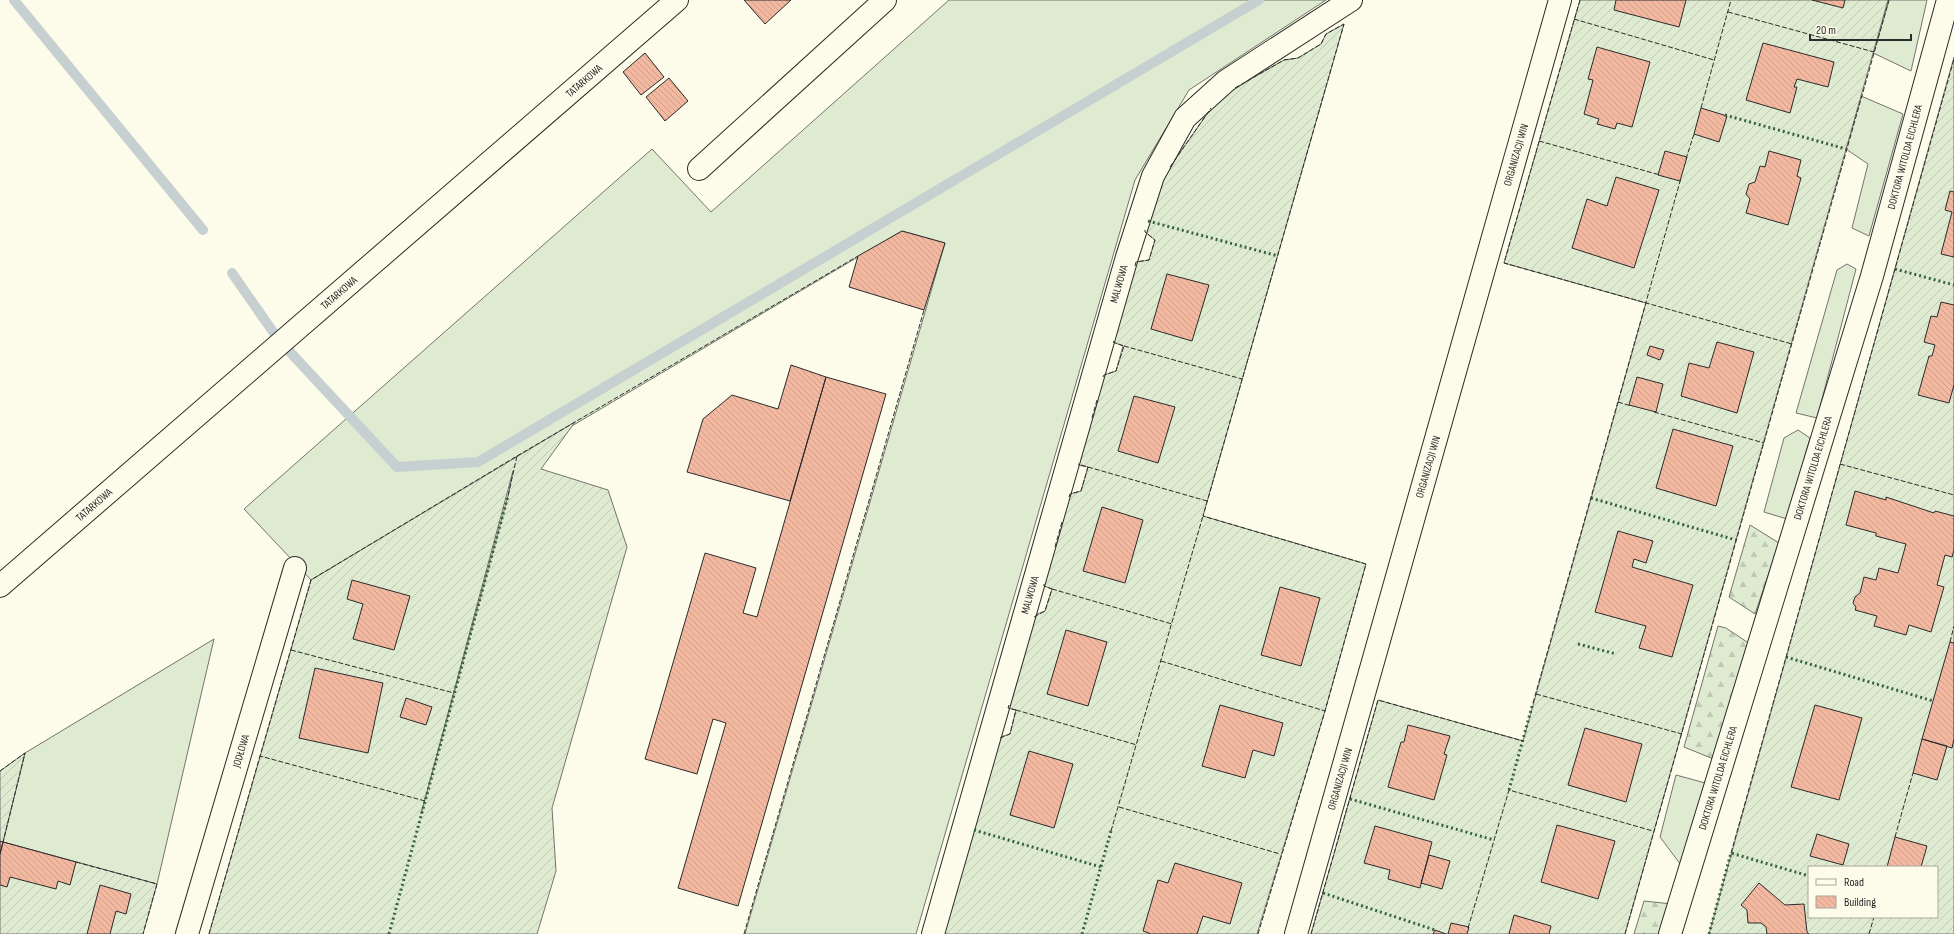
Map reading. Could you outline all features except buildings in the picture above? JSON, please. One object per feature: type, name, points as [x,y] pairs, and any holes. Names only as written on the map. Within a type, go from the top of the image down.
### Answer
[{"type":"street","name":"TATARKOWA","points":[[0,586],[677,0]]},
{"type":"street","points":[[700,169],[886,0]]},
{"type":"street","name":"MALWOWA","points":[[933,934],[1127,257],[1153,176],[1185,118],[1226,81],[1351,0]]},
{"type":"street","name":"ORGANIZACJI WIN","points":[[1296,934],[1560,0]]},
{"type":"street","name":"DOKTORA WITOLDA EICHLERA","points":[[1670,934],[1872,276],[1948,0]]},
{"type":"street","name":"JODŁOWA","points":[[187,934],[296,568]]},
{"type":"green space","points":[[949,0],[1326,0],[1189,90],[1135,180],[916,934],[745,934],[945,243],[902,231],[311,580],[244,509],[652,149],[711,212]]},
{"type":"green space","points":[[1580,0],[1888,0],[1625,934],[1311,934],[1378,700],[1523,741],[1646,303],[1504,263]]},
{"type":"green space","points":[[1889,0],[1927,0],[1911,71],[1867,50],[1874,52]]},
{"type":"green space","points":[[1344,24],[1203,516],[1366,564],[1325,711],[1257,934],[944,934],[1000,737],[1010,734],[1016,710],[1008,708],[1035,615],[1045,611],[1052,589],[1044,586],[1070,494],[1081,491],[1088,467],[1077,465],[1104,375],[1116,371],[1123,346],[1113,342],[1136,262],[1149,260],[1155,240],[1145,232],[1160,181],[1219,97],[1284,60],[1298,58],[1321,44],[1326,34]]},
{"type":"green space","points":[[1954,57],[1954,934],[1709,934]]},
{"type":"green space","points":[[1861,96],[1903,114],[1869,236],[1852,228],[1868,164],[1846,149]]},
{"type":"green space","points":[[1847,264],[1856,269],[1817,418],[1796,413],[1837,270]]},
{"type":"green space","points":[[575,422],[541,469],[608,490],[627,547],[552,808],[556,871],[537,934],[209,934],[311,580]],"holes":[[[513,471],[508,496],[421,814]]]},
{"type":"green space","points":[[1798,430],[1810,438],[1787,519],[1764,512],[1784,438]]},
{"type":"green space","points":[[1750,525],[1779,543],[1755,614],[1729,597]]},
{"type":"green space","points":[[1718,626],[1726,628],[1753,646],[1716,760],[1684,747]]},
{"type":"green space","points":[[214,639],[157,884],[3,842],[25,753]]},
{"type":"green space","points":[[25,753],[3,842],[157,884],[143,934],[0,934],[0,771]]},
{"type":"green space","points":[[1676,775],[1709,784],[1684,869],[1660,837]]},
{"type":"green space","points":[[1644,901],[1672,904],[1663,934],[1634,934]]},
{"type":"waterway","points":[[14,0],[203,230]]},
{"type":"waterway","points":[[290,352],[397,467],[478,462],[1259,0]]},
{"type":"waterway","points":[[232,273],[276,336]]},
{"type":"hedge","points":[[1725,115],[1846,149]]},
{"type":"hedge","points":[[1148,221],[1278,256]]},
{"type":"hedge","points":[[1895,269],[1954,285]]},
{"type":"hedge","points":[[389,934],[508,496]]},
{"type":"hedge","points":[[1591,498],[1736,540]]},
{"type":"hedge","points":[[1578,644],[1616,654]]},
{"type":"hedge","points":[[1786,657],[1933,701]]},
{"type":"hedge","points":[[1509,790],[1533,703]]},
{"type":"hedge","points":[[1350,799],[1494,840]]},
{"type":"hedge","points":[[974,830],[1101,867]]},
{"type":"hedge","points":[[1082,934],[1111,831]]},
{"type":"hedge","points":[[1709,934],[1731,853],[1808,876]]},
{"type":"hedge","points":[[1323,893],[1435,930]]},
{"type":"fence","points":[[1580,0],[1504,263],[1792,344]]},
{"type":"fence","points":[[1701,108],[1731,0]]},
{"type":"fence","points":[[1625,934],[1889,0]]},
{"type":"fence","points":[[1728,12],[1874,52]]},
{"type":"fence","points":[[1574,19],[1714,60]]},
{"type":"fence","points":[[1235,88],[1284,60],[1298,58],[1321,44],[1326,34],[1344,24]]},
{"type":"fence","points":[[1258,934],[1325,711],[1366,564],[1203,516],[1344,24]]},
{"type":"fence","points":[[1731,853],[1954,59]]},
{"type":"fence","points":[[1170,167],[1211,108]]},
{"type":"fence","points":[[1686,159],[1694,134]]},
{"type":"fence","points":[[1539,141],[1660,175]]},
{"type":"fence","points":[[1533,703],[1681,178]]},
{"type":"fence","points":[[1135,266],[1136,262],[1149,260],[1155,240],[1145,232],[1145,230]]},
{"type":"fence","points":[[517,456],[858,256]]},
{"type":"fence","points":[[744,934],[924,310]]},
{"type":"fence","points":[[1103,377],[1104,375],[1116,371],[1124,346],[1113,342],[1114,341]]},
{"type":"fence","points":[[1124,346],[1242,379]]},
{"type":"fence","points":[[1092,418],[1097,400]]},
{"type":"fence","points":[[1618,402],[1631,406]]},
{"type":"fence","points":[[1654,412],[1764,443]]},
{"type":"fence","points":[[425,801],[260,756],[311,580],[517,456],[508,496]]},
{"type":"fence","points":[[1069,497],[1070,494],[1081,491],[1088,467],[1078,464]]},
{"type":"fence","points":[[1840,464],[1954,495]]},
{"type":"fence","points":[[1088,467],[1207,501]]},
{"type":"fence","points":[[1111,831],[1203,516]]},
{"type":"fence","points":[[1055,547],[1062,522]]},
{"type":"fence","points":[[1034,617],[1045,611],[1052,589],[1044,586],[1044,584]]},
{"type":"fence","points":[[1052,589],[1172,624]]},
{"type":"fence","points":[[1950,642],[1954,626]]},
{"type":"fence","points":[[291,650],[454,693]]},
{"type":"fence","points":[[1161,661],[1325,711]]},
{"type":"fence","points":[[1536,694],[1682,734]]},
{"type":"fence","points":[[1311,934],[1378,700],[1523,741]]},
{"type":"fence","points":[[1000,738],[1010,734],[1016,710],[1008,708],[1009,705]]},
{"type":"fence","points":[[1016,710],[1137,745]]},
{"type":"fence","points":[[0,771],[25,753],[3,842]]},
{"type":"fence","points":[[209,934],[260,756]]},
{"type":"fence","points":[[1895,837],[1913,773]]},
{"type":"fence","points":[[1468,928],[1509,790],[1653,831]]},
{"type":"fence","points":[[1119,807],[1280,854]]},
{"type":"fence","points":[[76,862],[157,884],[143,934]]},
{"type":"fence","points":[[1869,934],[1874,918]]}]
